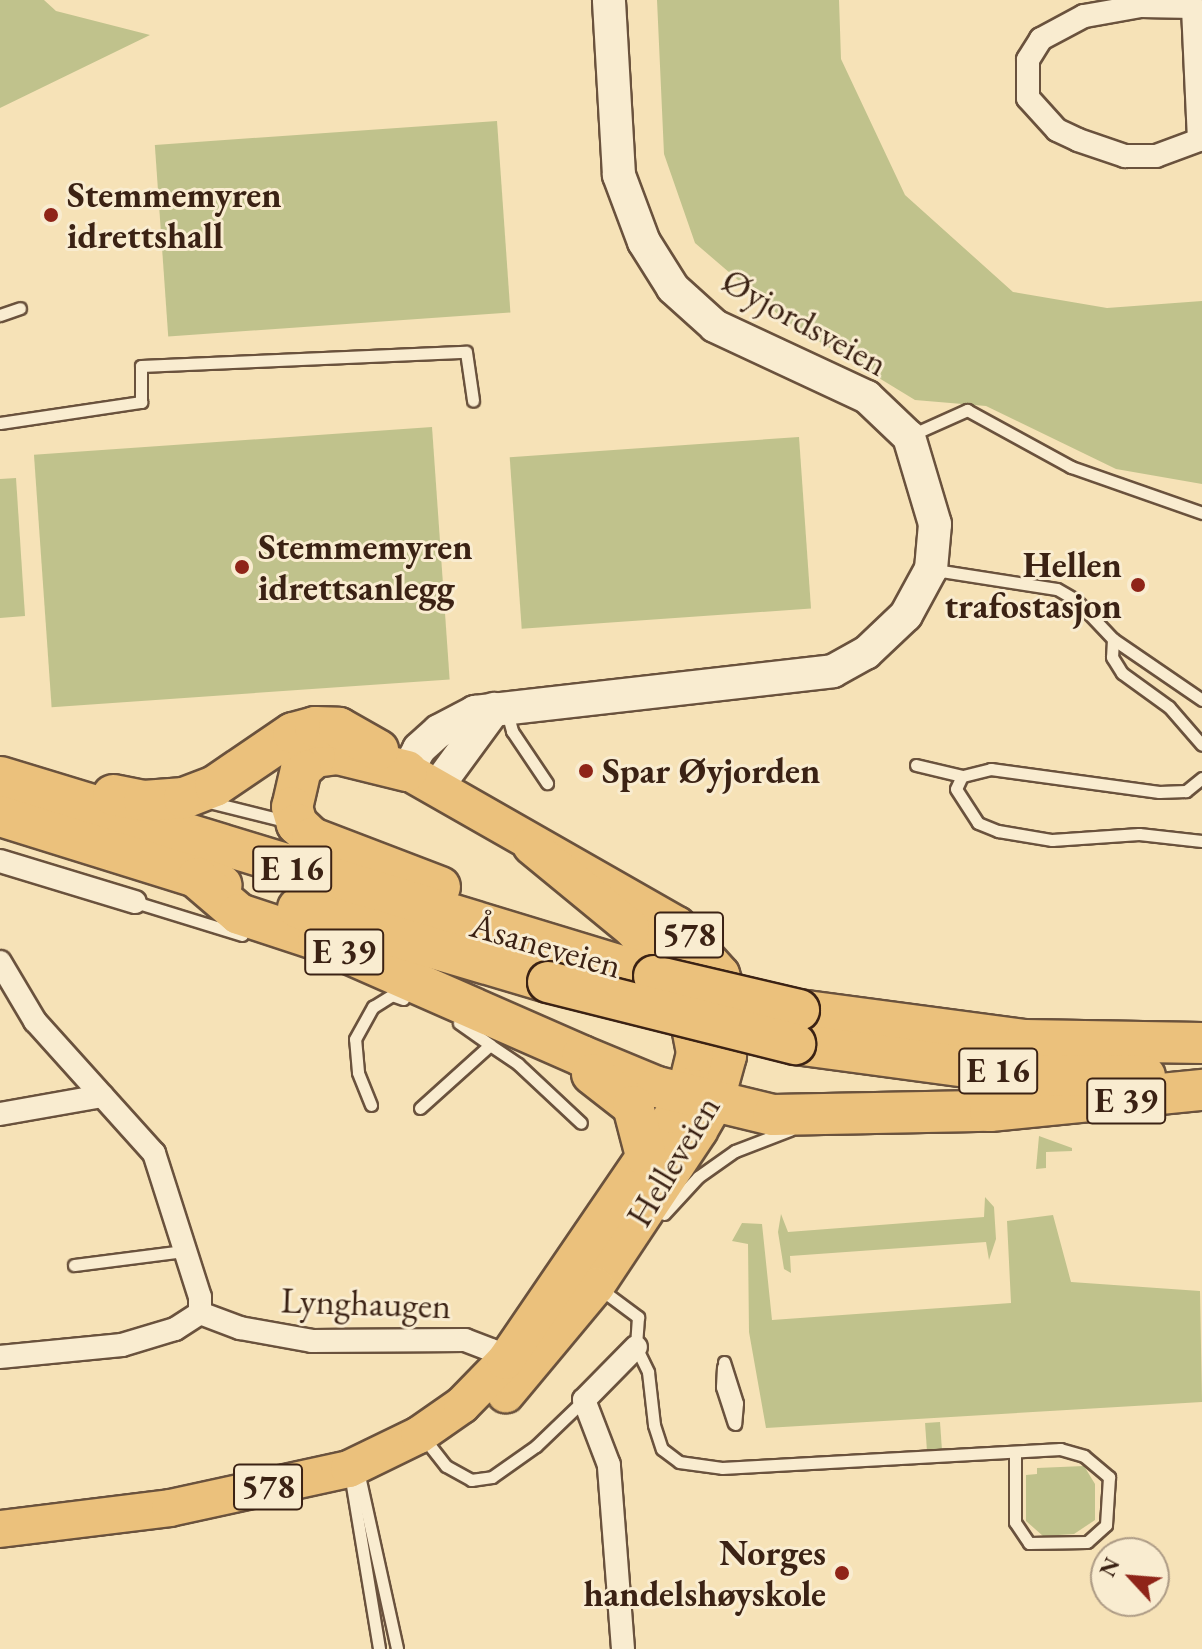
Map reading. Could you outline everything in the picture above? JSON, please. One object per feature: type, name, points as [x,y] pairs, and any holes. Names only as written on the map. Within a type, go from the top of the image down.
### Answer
[{"type":"highway","points":[[17,784],[82,785],[144,801],[184,798],[215,786],[293,733],[315,727],[349,733],[422,779]]},
{"type":"highway","points":[[297,824],[293,787],[301,769],[315,757],[338,754],[422,779]]},
{"type":"highway","name":"Åsaneveien","points":[[17,784],[797,1027],[1026,1075],[1202,1077]]},
{"type":"highway","name":"Åsaneveien","points":[[0,816],[197,878],[551,952]]},
{"type":"highway","name":"E 39","points":[[297,824],[332,848],[551,952],[629,950],[654,976]]},
{"type":"highway","name":"E 39","points":[[197,878],[239,914],[318,940],[582,1056],[700,1098],[814,1118],[1050,1107],[1202,1090]]},
{"type":"highway","name":"Åsaneveien","points":[[654,976],[797,1027],[1025,1040],[1202,1043]]},
{"type":"highway","name":"E 39","points":[[582,1056],[592,1075],[633,1106],[646,1156]]},
{"type":"main road","name":"Helleveien","points":[[0,1529],[170,1508],[357,1466],[447,1442],[496,1405],[514,1369],[584,1278],[700,1098],[684,996],[673,974],[631,928],[531,846],[422,779]]},
{"type":"main road","name":"Helleveien","points":[[584,1278],[646,1156],[700,1098]]},
{"type":"main road","name":"Helleveien","points":[[357,1466],[462,1405],[514,1369]]},
{"type":"main road","name":"Helleveien","points":[[0,1554],[130,1524],[170,1508]]},
{"type":"street","name":"Øyjordsveien","points":[[422,779],[419,749],[453,719],[500,708],[833,671],[866,653],[906,615],[931,569],[935,524],[909,437],[867,397],[715,326],[673,288],[644,242],[619,175],[609,0]]},
{"type":"street","points":[[1198,7],[1200,140],[1140,156],[1078,140],[1039,113],[1025,81],[1028,60],[1041,39],[1059,26],[1113,9],[1198,7]]},
{"type":"street","points":[[0,861],[135,902]]},
{"type":"street","points":[[0,1357],[122,1345],[175,1329],[200,1313],[200,1297],[154,1153],[35,1021],[4,966]]},
{"type":"street","points":[[0,1114],[102,1096]]},
{"type":"street","name":"Lynghaugen","points":[[200,1313],[240,1328],[312,1341],[465,1340],[514,1369]]},
{"type":"street","points":[[623,1649],[609,1465],[584,1400],[636,1347]]},
{"type":"lane","points":[[0,315],[20,308]]},
{"type":"lane","points":[[0,423],[141,402],[141,366],[466,352],[473,400]]},
{"type":"lane","points":[[909,437],[967,410],[1071,467],[1202,513]]},
{"type":"lane","points":[[931,569],[1057,589],[1076,600],[1113,639],[1202,700]]},
{"type":"lane","points":[[1113,639],[1112,657],[1122,673],[1169,707],[1202,745]]},
{"type":"lane","points":[[500,708],[547,783]]},
{"type":"lane","points":[[916,765],[962,776],[991,769],[1159,792],[1186,791],[1202,778]]},
{"type":"lane","points":[[962,776],[956,789],[965,807],[978,823],[998,831],[1052,840],[1139,834],[1202,841]]},
{"type":"lane","points":[[184,798],[297,824]]},
{"type":"lane","points":[[135,902],[256,939]]},
{"type":"lane","points":[[378,988],[418,1005]]},
{"type":"lane","points":[[371,1105],[358,1072],[355,1039],[373,1007],[392,995]]},
{"type":"lane","points":[[443,1015],[518,1064],[581,1123]]},
{"type":"lane","points":[[420,1108],[490,1045]]},
{"type":"lane","points":[[654,1228],[680,1194],[735,1151],[814,1118]]},
{"type":"lane","points":[[637,1250],[584,1278],[626,1307],[640,1327],[636,1347],[648,1372],[662,1449],[679,1462],[739,1467],[1015,1455],[1060,1449],[1084,1456],[1109,1477],[1106,1525],[1087,1542],[1029,1543],[1015,1522],[1015,1455]]},
{"type":"lane","points":[[74,1265],[184,1251]]},
{"type":"lane","points":[[431,1447],[446,1466],[471,1480],[492,1477],[536,1446],[584,1400]]},
{"type":"lane","points":[[357,1466],[379,1649]]},
{"type":"lane","points":[[357,1466],[397,1649]]},
{"type":"green space","points":[[0,0],[44,0],[56,11],[150,35],[0,108]]},
{"type":"green space","points":[[657,0],[839,0],[841,59],[905,195],[1013,292],[1107,308],[1202,301],[1202,484],[1116,469],[986,406],[915,400],[787,322],[695,243],[664,154]]},
{"type":"green space","points":[[497,121],[510,313],[168,336],[155,145]]},
{"type":"green space","name":"Stemmemyren idrettsanlegg","points":[[432,427],[450,679],[52,707],[34,455]]},
{"type":"green space","points":[[799,437],[811,609],[522,629],[510,457]]},
{"type":"green space","points":[[16,478],[25,616],[0,618],[0,479]]},
{"type":"green space","points":[[1039,1136],[1072,1148],[1072,1151],[1046,1152],[1046,1168],[1036,1169]]},
{"type":"green space","points":[[985,1197],[994,1207],[996,1239],[989,1260],[986,1242],[790,1256],[791,1273],[784,1269],[778,1232],[781,1214],[788,1232],[984,1217]]},
{"type":"green space","points":[[1053,1215],[1071,1282],[1200,1291],[1202,1402],[766,1428],[749,1332],[748,1244],[732,1241],[742,1223],[762,1224],[772,1320],[1011,1303],[1007,1221]]},
{"type":"green space","points":[[940,1422],[942,1450],[927,1451],[925,1423]]},
{"type":"green space","points":[[1084,1466],[1095,1484],[1095,1520],[1074,1534],[1043,1536],[1026,1521],[1026,1475],[1037,1474],[1037,1468]]},
{"type":"place","name":"Stemmemyren idrettshall","points":[[51,215]]},
{"type":"place","name":"Stemmemyren idrettsanlegg","points":[[242,567]]},
{"type":"place","name":"Hellen trafostasjon","points":[[1138,585]]},
{"type":"place","name":"Spar Øyjorden","points":[[586,771]]},
{"type":"place","name":"Norges handelshøyskole","points":[[842,1573]]}]
